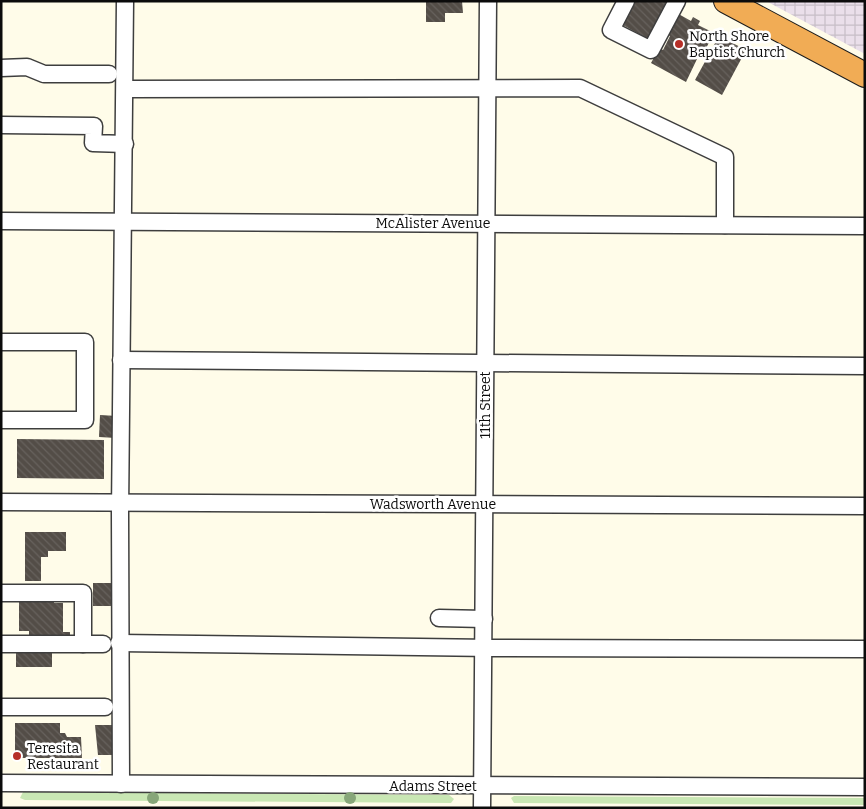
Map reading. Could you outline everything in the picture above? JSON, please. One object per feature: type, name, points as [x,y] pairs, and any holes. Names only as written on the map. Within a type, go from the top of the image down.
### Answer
[{"type":"highway","points":[[726,1],[865,76]]},
{"type":"street","points":[[122,784],[111,644],[120,503],[126,89],[125,1]]},
{"type":"street","name":"11th Street","points":[[482,808],[488,1]]},
{"type":"street","points":[[626,1],[611,30],[651,50],[677,1]]},
{"type":"street","points":[[1,68],[27,67],[44,74],[109,74]]},
{"type":"street","points":[[126,89],[580,88],[725,157],[725,225]]},
{"type":"street","points":[[1,125],[94,126],[93,143],[125,144]]},
{"type":"street","name":"McAlister Avenue","points":[[1,221],[865,226]]},
{"type":"street","points":[[1,342],[85,342],[85,420],[1,420]]},
{"type":"street","points":[[121,360],[865,366]]},
{"type":"street","name":"Wadsworth Avenue","points":[[1,502],[865,506]]},
{"type":"street","points":[[1,592],[83,593],[83,644]]},
{"type":"street","points":[[439,618],[484,619]]},
{"type":"street","points":[[1,644],[111,644],[483,653],[865,649]]},
{"type":"street","points":[[440,658],[483,653]]},
{"type":"street","points":[[1,707],[105,706]]},
{"type":"street","name":"Adams Street","points":[[1,783],[865,787]]},
{"type":"shaded area","points":[[766,1],[865,1],[865,54]]},
{"type":"green space","points":[[23,792],[449,795],[454,799],[451,803],[25,800],[20,798]]},
{"type":"green space","points":[[514,796],[865,798],[865,805],[514,803],[511,798]]},
{"type":"building","points":[[426,1],[462,1],[463,13],[445,13],[445,22],[426,22]]},
{"type":"building","points":[[630,1],[671,1],[650,40],[619,23]]},
{"type":"building","points":[[675,12],[691,21],[693,17],[700,21],[698,25],[714,33],[703,54],[697,51],[693,57],[697,59],[686,82],[651,63],[659,48],[663,50],[670,36],[664,33]]},
{"type":"building","points":[[719,36],[746,50],[722,95],[695,80]]},
{"type":"building","points":[[100,415],[117,416],[116,438],[99,437]]},
{"type":"building","points":[[17,439],[104,440],[104,479],[17,478]]},
{"type":"building","points":[[25,532],[66,532],[66,551],[48,551],[48,557],[41,557],[41,581],[25,581]]},
{"type":"building","points":[[93,583],[113,583],[113,606],[93,606]]},
{"type":"building","points":[[19,600],[54,600],[54,603],[63,603],[63,632],[70,632],[70,637],[29,637],[29,631],[19,631]]},
{"type":"building","points":[[16,650],[52,650],[52,667],[16,667]]},
{"type":"building","points":[[15,723],[60,723],[60,733],[65,733],[67,737],[81,737],[82,758],[15,758]]},
{"type":"building","points":[[95,725],[113,725],[114,755],[98,755]]},
{"type":"place","name":"North Shore Baptist Church","points":[[679,44]]},
{"type":"place","name":"Teresita Restaurant","points":[[17,756]]}]
